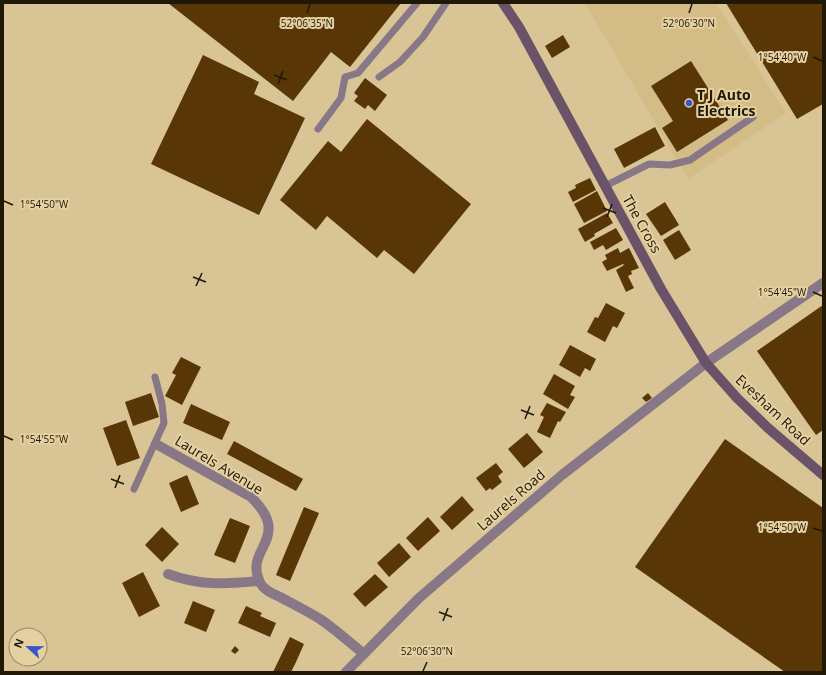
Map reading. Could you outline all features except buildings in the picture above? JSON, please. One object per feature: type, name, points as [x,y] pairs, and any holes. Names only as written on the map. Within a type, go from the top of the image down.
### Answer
[{"type":"main road","name":"The Cross","points":[[503,3],[520,27],[556,97],[661,289],[706,363]]},
{"type":"main road","name":"Evesham Road","points":[[706,363],[737,398],[768,428],[823,475]]},
{"type":"street","name":"Laurels Road","points":[[346,672],[419,598],[562,475],[706,363],[823,283]]},
{"type":"street","name":"Laurels Avenue","points":[[156,444],[250,497],[263,509],[269,530],[266,543],[257,563],[256,572],[259,582]]},
{"type":"street","points":[[168,574],[186,581],[216,584],[259,582],[266,590],[320,619],[364,654]]},
{"type":"lane","points":[[318,129],[341,98],[345,77],[358,73],[417,3]]},
{"type":"lane","points":[[380,77],[400,62],[423,37],[446,3]]},
{"type":"lane","points":[[605,186],[649,164],[670,165],[690,160],[753,117]]},
{"type":"lane","points":[[134,489],[156,444],[164,423],[162,404],[155,378]]},
{"type":"shaded area","points":[[585,3],[716,3],[786,113],[688,179]]},
{"type":"place","name":"T J Auto Electrics","points":[[689,103]]}]
